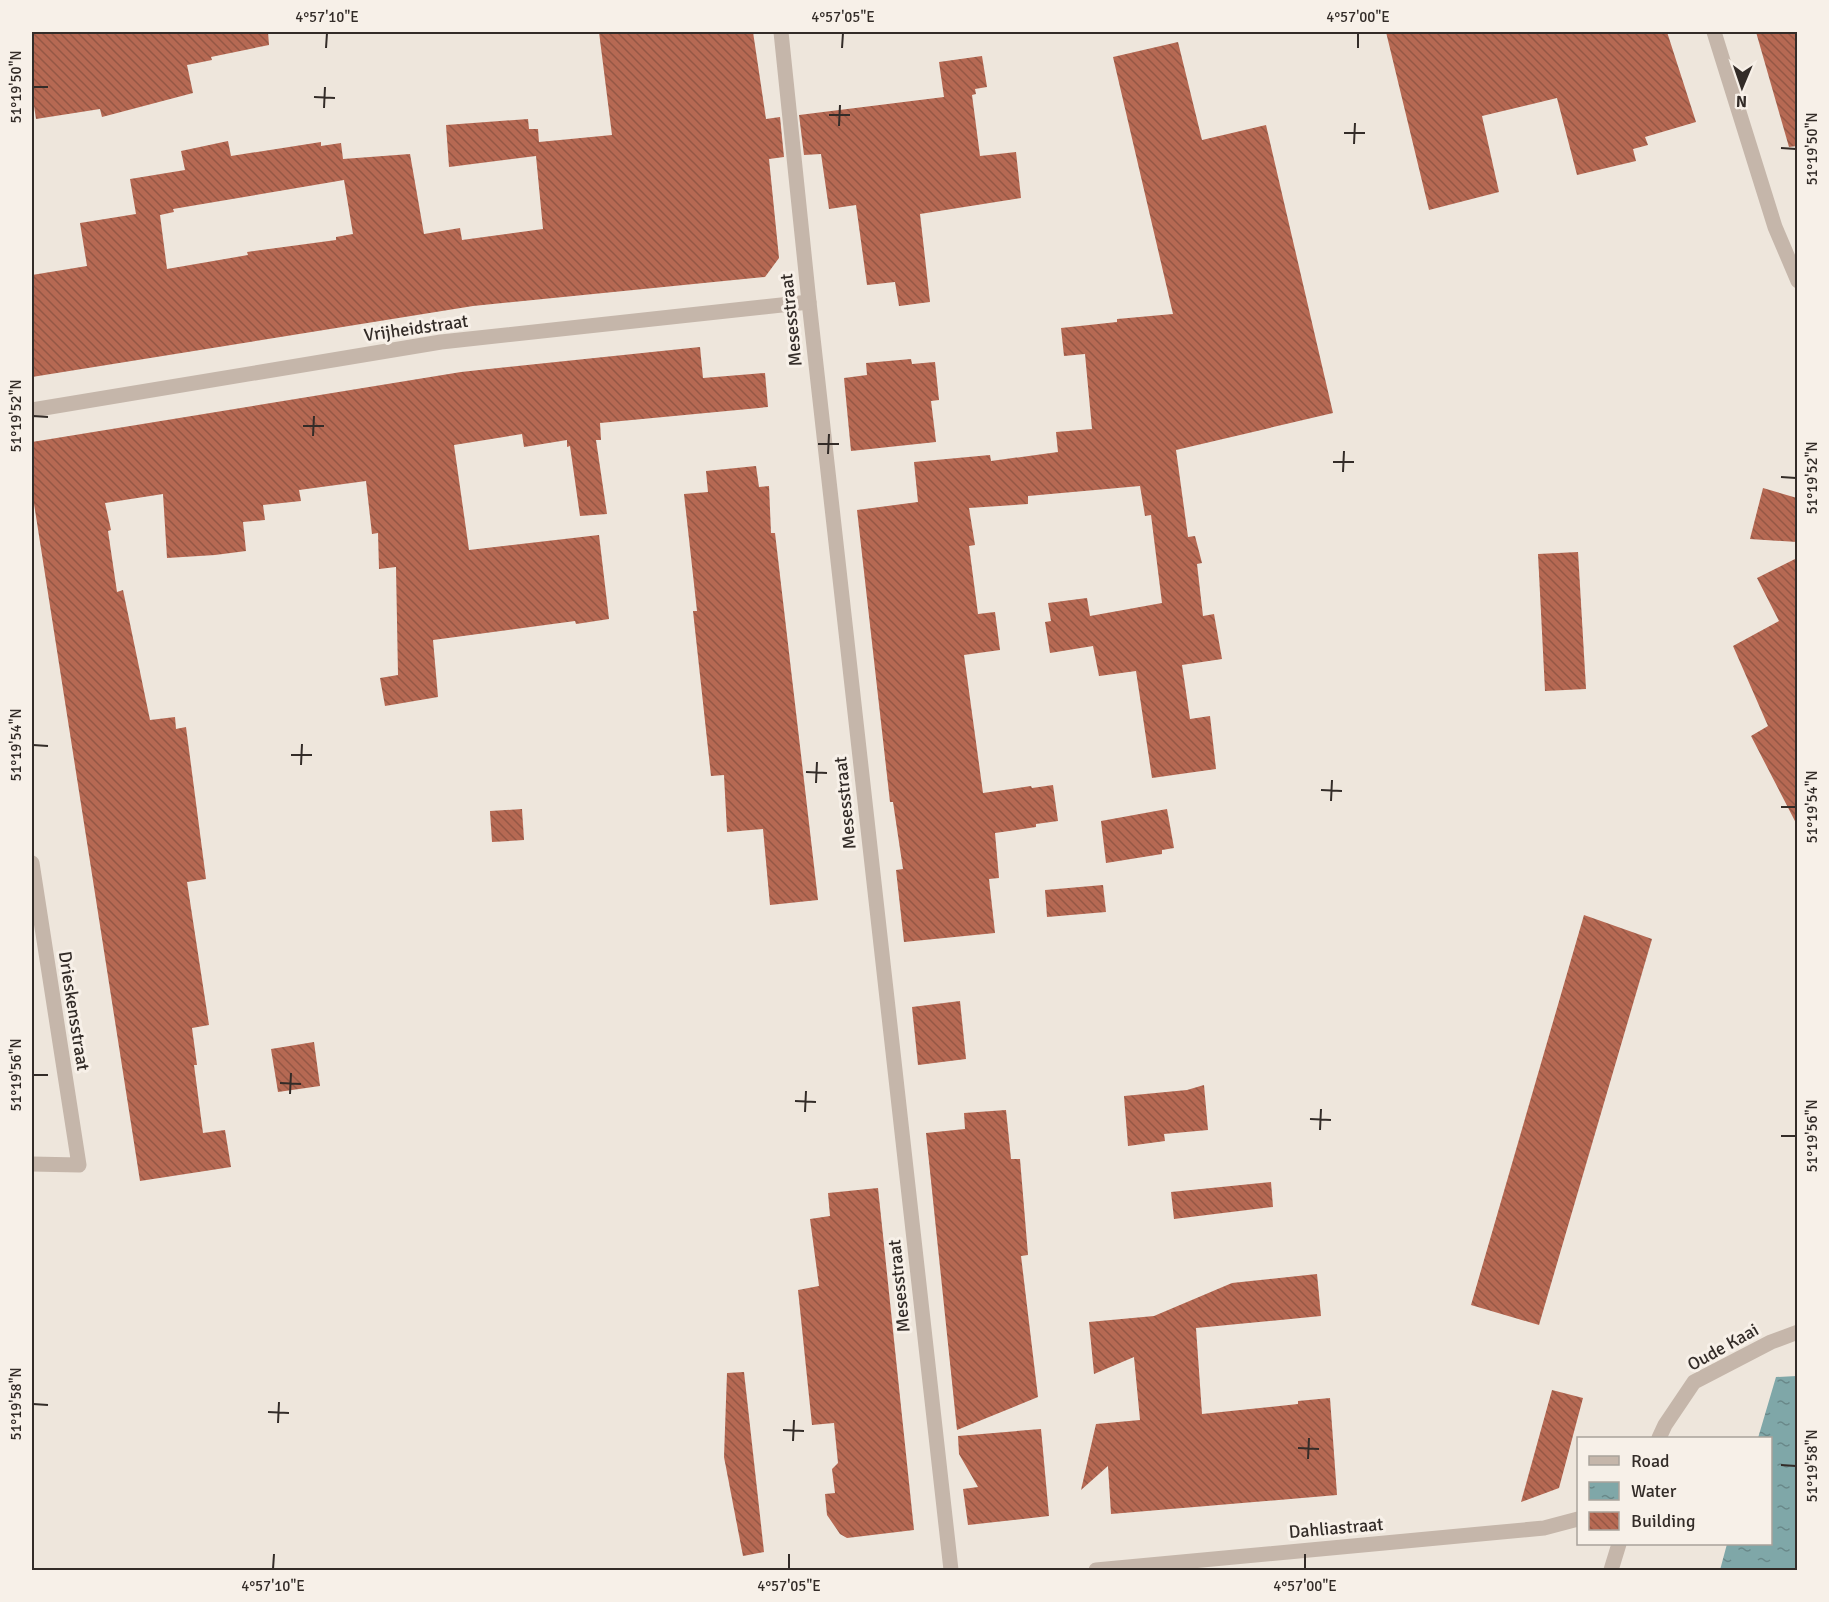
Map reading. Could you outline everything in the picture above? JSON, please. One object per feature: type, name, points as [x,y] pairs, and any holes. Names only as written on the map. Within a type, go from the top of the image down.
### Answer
[{"type":"street","name":"Mesesstraat","points":[[781,32],[809,302],[951,1570]]},
{"type":"street","points":[[1714,32],[1775,228],[1797,281]]},
{"type":"street","name":"Vrijheidstraat","points":[[32,410],[441,342],[809,302]]},
{"type":"street","name":"Drieskensstraat","points":[[32,863],[79,1165],[32,1164]]},
{"type":"street","name":"Oude Kaai","points":[[1659,1437],[1694,1382],[1771,1342],[1797,1332]]},
{"type":"street","name":"Dahliastraat","points":[[1096,1570],[1544,1528],[1577,1520]]},
{"type":"street","points":[[1611,1570],[1619,1545]]},
{"type":"water","points":[[1797,1376],[1797,1570],[1720,1570],[1727,1545],[1772,1545],[1772,1437],[1758,1437],[1776,1377]]},
{"type":"building","points":[[32,32],[268,32],[269,45],[211,57],[212,60],[187,65],[193,93],[102,117],[100,109],[36,119],[32,93]]},
{"type":"building","points":[[599,32],[753,32],[766,119],[780,117],[784,157],[769,159],[779,258],[765,277],[473,306],[32,377],[32,275],[87,266],[80,223],[136,214],[130,179],[185,170],[181,151],[228,141],[231,156],[321,142],[321,146],[341,143],[343,159],[410,154],[424,234],[460,228],[462,240],[543,229],[536,156],[449,167],[446,125],[528,119],[529,129],[538,129],[539,142],[612,135]],"holes":[[[344,180],[353,234],[336,237],[336,240],[247,252],[248,255],[167,269],[160,215],[174,212],[173,209]]]},
{"type":"building","points":[[1386,32],[1667,32],[1696,122],[1645,137],[1648,145],[1633,149],[1636,161],[1577,175],[1557,98],[1482,116],[1499,192],[1429,210]]},
{"type":"building","points":[[1756,32],[1797,32],[1797,146],[1789,147]]},
{"type":"building","points":[[1178,42],[1202,140],[1266,125],[1333,413],[1176,450],[1188,537],[1195,536],[1202,563],[1197,564],[1203,616],[1214,614],[1222,659],[1182,665],[1190,719],[1210,716],[1216,769],[1152,778],[1136,671],[1099,676],[1093,646],[1050,653],[1045,622],[1051,621],[1048,603],[1087,598],[1090,616],[1162,603],[1151,515],[1145,516],[1140,486],[1028,496],[1028,504],[969,508],[975,545],[969,546],[978,614],[995,612],[1000,650],[964,655],[983,793],[1053,785],[1058,821],[995,833],[999,878],[989,879],[995,933],[904,942],[896,870],[903,869],[893,802],[890,802],[857,510],[918,502],[914,462],[990,455],[991,461],[1058,452],[1056,432],[1092,429],[1085,354],[1064,356],[1061,328],[1117,322],[1117,319],[1173,314],[1113,57]]},
{"type":"building","points":[[982,56],[987,87],[975,89],[976,94],[972,95],[980,156],[1016,152],[1021,198],[920,214],[930,302],[899,306],[895,282],[867,285],[856,205],[829,209],[821,154],[804,155],[799,115],[944,97],[939,62]]},
{"type":"building","points":[[700,347],[703,378],[765,373],[768,407],[600,423],[601,440],[596,440],[607,514],[580,516],[570,446],[567,447],[567,440],[524,447],[522,434],[454,445],[469,550],[599,535],[609,619],[576,624],[575,621],[433,640],[438,697],[385,706],[380,678],[398,675],[396,567],[379,569],[378,533],[372,534],[366,481],[299,490],[301,501],[263,505],[265,520],[243,522],[246,551],[215,555],[167,558],[163,494],[105,503],[111,530],[108,531],[117,592],[123,590],[150,720],[175,717],[176,729],[186,727],[206,879],[187,882],[209,1025],[192,1028],[197,1065],[194,1065],[203,1133],[225,1130],[231,1167],[140,1181],[32,491],[32,442],[461,372]]},
{"type":"building","points":[[911,359],[912,364],[935,362],[939,400],[931,401],[936,442],[851,451],[844,378],[867,375],[866,363]]},
{"type":"building","points":[[756,466],[759,487],[769,486],[771,533],[775,533],[818,900],[770,905],[763,829],[727,832],[724,775],[711,776],[693,611],[697,611],[684,494],[708,492],[706,471]]},
{"type":"building","points":[[1763,488],[1797,498],[1797,542],[1750,539]]},
{"type":"building","points":[[1578,552],[1586,689],[1545,691],[1538,554]]},
{"type":"building","points":[[1797,558],[1797,825],[1751,736],[1768,726],[1733,646],[1779,621],[1757,578]]},
{"type":"building","points":[[522,809],[524,840],[492,842],[490,811]]},
{"type":"building","points":[[1167,809],[1174,848],[1162,850],[1162,854],[1106,863],[1101,821]]},
{"type":"building","points":[[1103,885],[1106,912],[1047,917],[1045,890]]},
{"type":"building","points":[[1584,915],[1652,939],[1539,1325],[1471,1305]]},
{"type":"building","points":[[960,1001],[966,1059],[918,1065],[912,1007]]},
{"type":"building","points":[[314,1042],[320,1086],[278,1092],[271,1049]]},
{"type":"building","points":[[1204,1085],[1208,1130],[1164,1134],[1165,1141],[1128,1146],[1124,1096],[1187,1090]]},
{"type":"building","points":[[1006,1110],[1011,1159],[1020,1159],[1028,1255],[1021,1256],[1038,1397],[957,1430],[926,1133],[965,1129],[964,1113]]},
{"type":"building","points":[[1271,1182],[1273,1207],[1174,1219],[1171,1192]]},
{"type":"building","points":[[878,1188],[914,1530],[847,1538],[840,1534],[827,1515],[825,1494],[835,1493],[832,1469],[838,1463],[834,1423],[812,1425],[798,1290],[819,1286],[810,1219],[830,1216],[828,1193]]},
{"type":"building","points":[[1317,1274],[1321,1316],[1196,1328],[1202,1414],[1298,1404],[1298,1401],[1330,1398],[1337,1495],[1111,1514],[1108,1466],[1081,1490],[1096,1424],[1140,1420],[1134,1357],[1094,1374],[1089,1322],[1154,1316],[1232,1283]]},
{"type":"building","points":[[744,1372],[764,1552],[743,1556],[724,1457],[727,1373]]},
{"type":"building","points":[[1552,1390],[1583,1398],[1559,1488],[1521,1502]]},
{"type":"building","points":[[1041,1429],[1049,1516],[968,1525],[963,1489],[978,1487],[959,1454],[958,1436]]}]
